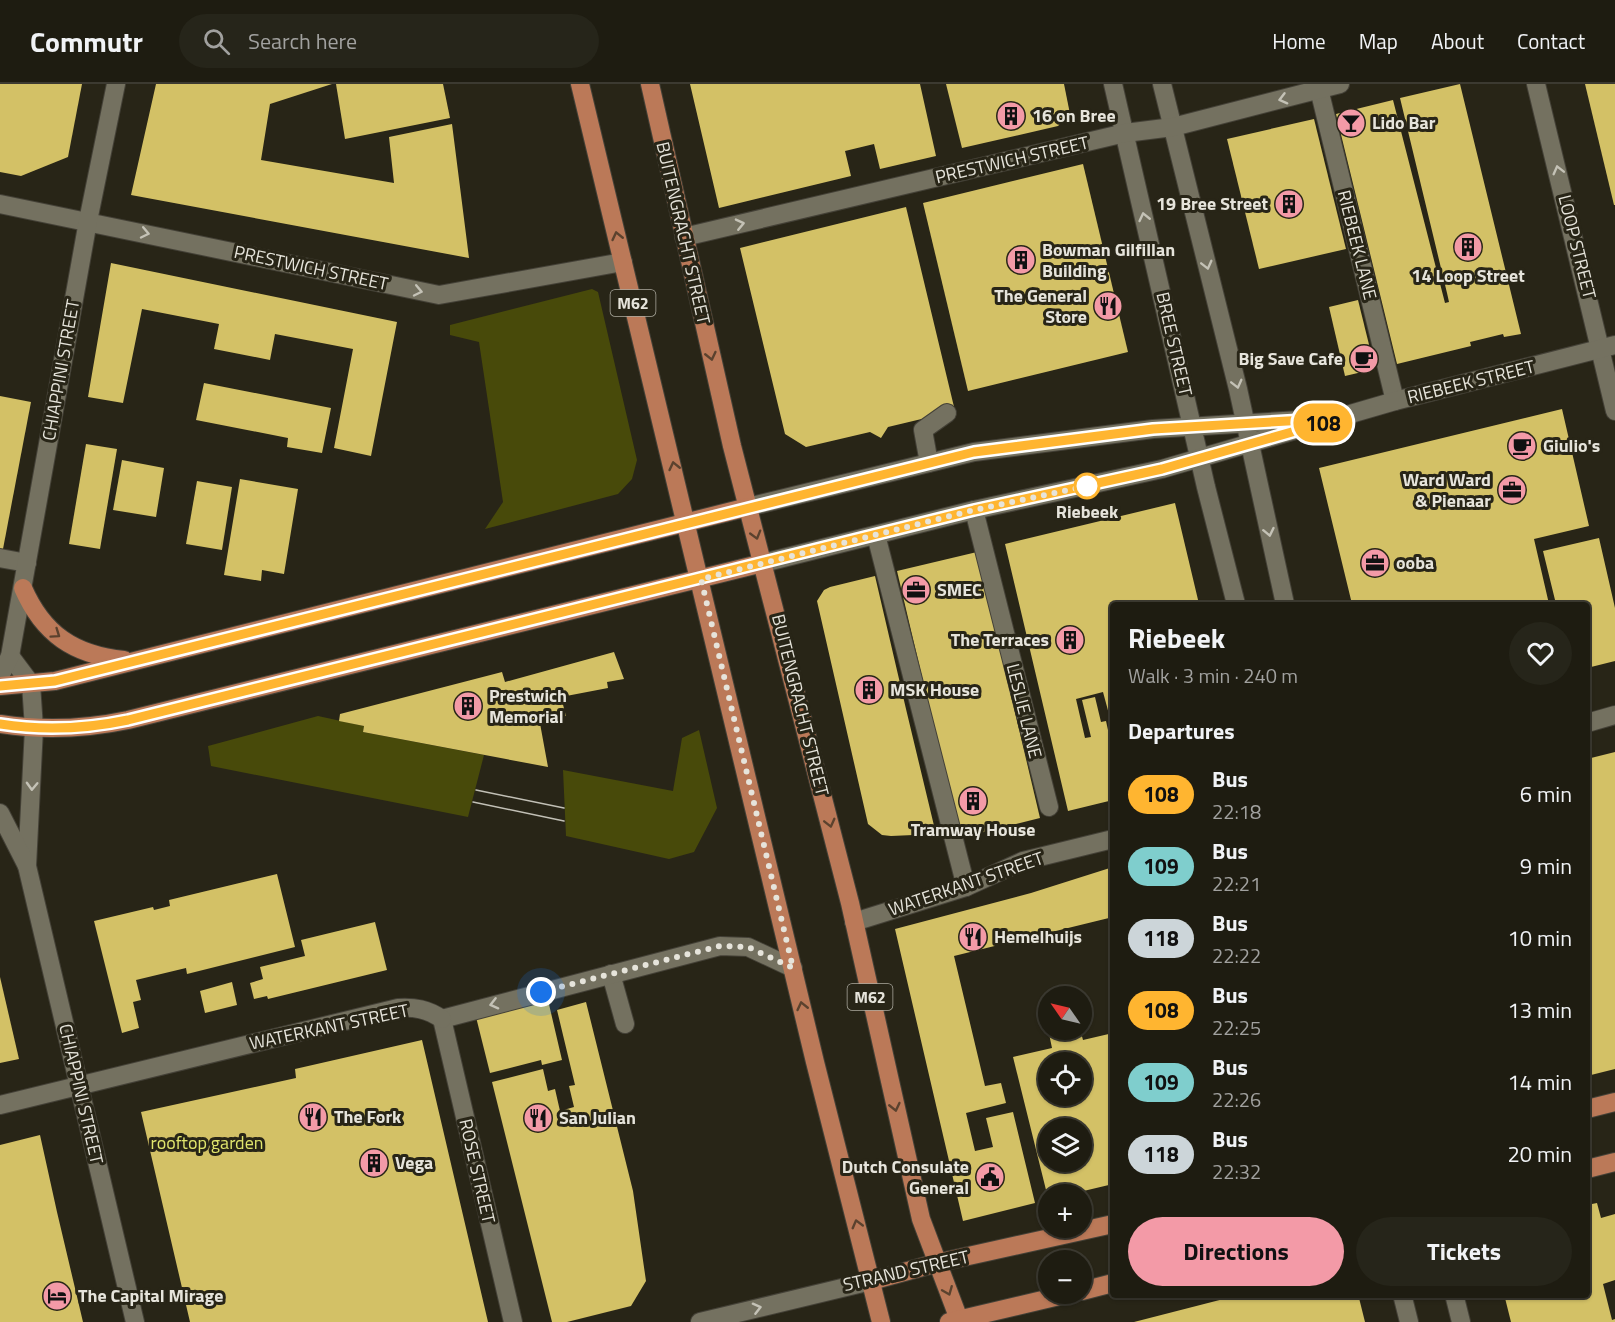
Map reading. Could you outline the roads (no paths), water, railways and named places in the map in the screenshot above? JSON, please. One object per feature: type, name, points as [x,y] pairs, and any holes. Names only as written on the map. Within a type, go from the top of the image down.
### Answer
[{"type":"main road","name":"M62","points":[[580,84],[793,968],[881,1322]]},
{"type":"main road","name":"BUITENGRACHT STREET","points":[[650,84],[748,507],[854,922],[921,1219],[955,1321]]},
{"type":"main road","name":"RIEBEEK STREET","points":[[0,686],[55,681],[748,507]]},
{"type":"main road","name":"RIEBEEK STREET","points":[[0,724],[34,728],[93,727],[128,720],[764,563]]},
{"type":"main road","points":[[22,588],[32,609],[48,628],[76,648],[94,656],[135,661]]},
{"type":"main road","points":[[1590,1108],[1615,1102]]},
{"type":"main road","points":[[1590,1168],[1615,1162]]},
{"type":"main road","name":"STRAND STREET","points":[[871,1281],[937,1263],[1110,1225]]},
{"type":"main road","points":[[1092,1288],[1110,1284]]},
{"type":"main road","points":[[955,1321],[1038,1301]]},
{"type":"street","name":"CHIAPPINI STREET","points":[[0,676],[10,656],[88,221],[116,84]]},
{"type":"street","name":"BREE STREET","points":[[1113,84],[1236,602]]},
{"type":"street","points":[[1162,84],[1251,443],[1285,602]]},
{"type":"street","name":"PRESTWICH STREET","points":[[684,237],[1125,133],[1173,127],[1340,84]]},
{"type":"street","name":"LOOP STREET","points":[[1536,84],[1608,347],[1615,411]]},
{"type":"street","name":"RIEBEEK LANE","points":[[1318,89],[1395,401]]},
{"type":"street","name":"PRESTWICH STREET","points":[[0,204],[439,295],[623,262]]},
{"type":"street","name":"RIEBEEK STREET","points":[[764,563],[974,510],[1200,458],[1395,401],[1608,347]]},
{"type":"street","points":[[929,463],[923,430],[947,413]]},
{"type":"street","name":"RIEBEEK STREET","points":[[748,507],[985,451],[1153,429],[1305,420],[1327,422]]},
{"type":"street","name":"LESLIE LANE","points":[[974,510],[1049,807]]},
{"type":"street","points":[[876,535],[966,886]]},
{"type":"street","points":[[0,558],[27,563]]},
{"type":"street","points":[[10,656],[31,684]]},
{"type":"street","name":"CHIAPPINI STREET","points":[[27,866],[34,728],[31,684]]},
{"type":"street","points":[[1590,722],[1615,715]]},
{"type":"street","name":"CHIAPPINI STREET","points":[[0,813],[27,866],[135,1322]]},
{"type":"street","name":"WATERKANT STREET","points":[[854,922],[966,886],[1023,861],[1110,840]]},
{"type":"street","points":[[442,1019],[720,946],[748,947],[793,968]]},
{"type":"street","points":[[611,974],[625,1024]]},
{"type":"street","name":"WATERKANT STREET","points":[[0,1104],[398,1008],[414,1007],[431,1012],[442,1019]]},
{"type":"street","name":"ROSE STREET","points":[[442,1019],[513,1322]]},
{"type":"street","name":"STRAND STREET","points":[[700,1322],[871,1281]]},
{"type":"street","points":[[1403,1298],[1409,1322]]},
{"type":"street","points":[[1455,1298],[1461,1322]]},
{"type":"tram line","points":[[476,790],[564,808]]},
{"type":"tram line","points":[[473,802],[564,821]]},
{"type":"place","name":"16 on Bree","points":[[1011,116]]},
{"type":"place","name":"Lido Bar","points":[[1351,123]]},
{"type":"place","name":"19 Bree Street","points":[[1289,204]]},
{"type":"place","name":"14 Loop Street","points":[[1468,247]]},
{"type":"place","name":"Bowman Gilfillan Building","points":[[1021,260]]},
{"type":"place","name":"The General Store","points":[[1108,306]]},
{"type":"place","name":"Big Save Cafe","points":[[1364,359]]},
{"type":"place","name":"Giulio's","points":[[1522,446]]},
{"type":"place","name":"Riebeek","points":[[1087,486]]},
{"type":"place","name":"Ward Ward & Pienaar","points":[[1512,490]]},
{"type":"place","name":"ooba","points":[[1375,563]]},
{"type":"place","name":"SMEC","points":[[916,590]]},
{"type":"place","name":"The Terraces","points":[[1070,640]]},
{"type":"place","name":"MSK House","points":[[869,690]]},
{"type":"place","name":"Prestwich Memorial","points":[[468,706]]},
{"type":"place","name":"Tramway House","points":[[973,801]]},
{"type":"place","name":"Hemelhuijs","points":[[973,937]]},
{"type":"place","name":"The Fork","points":[[313,1117]]},
{"type":"place","name":"San Julian","points":[[538,1118]]},
{"type":"place","name":"Vega","points":[[374,1163]]},
{"type":"place","name":"Dutch Consulate General","points":[[990,1177]]},
{"type":"place","name":"The Capital Mirage","points":[[57,1296]]},
{"type":"park label","name":"rooftop garden","points":[[207,1143]]}]
